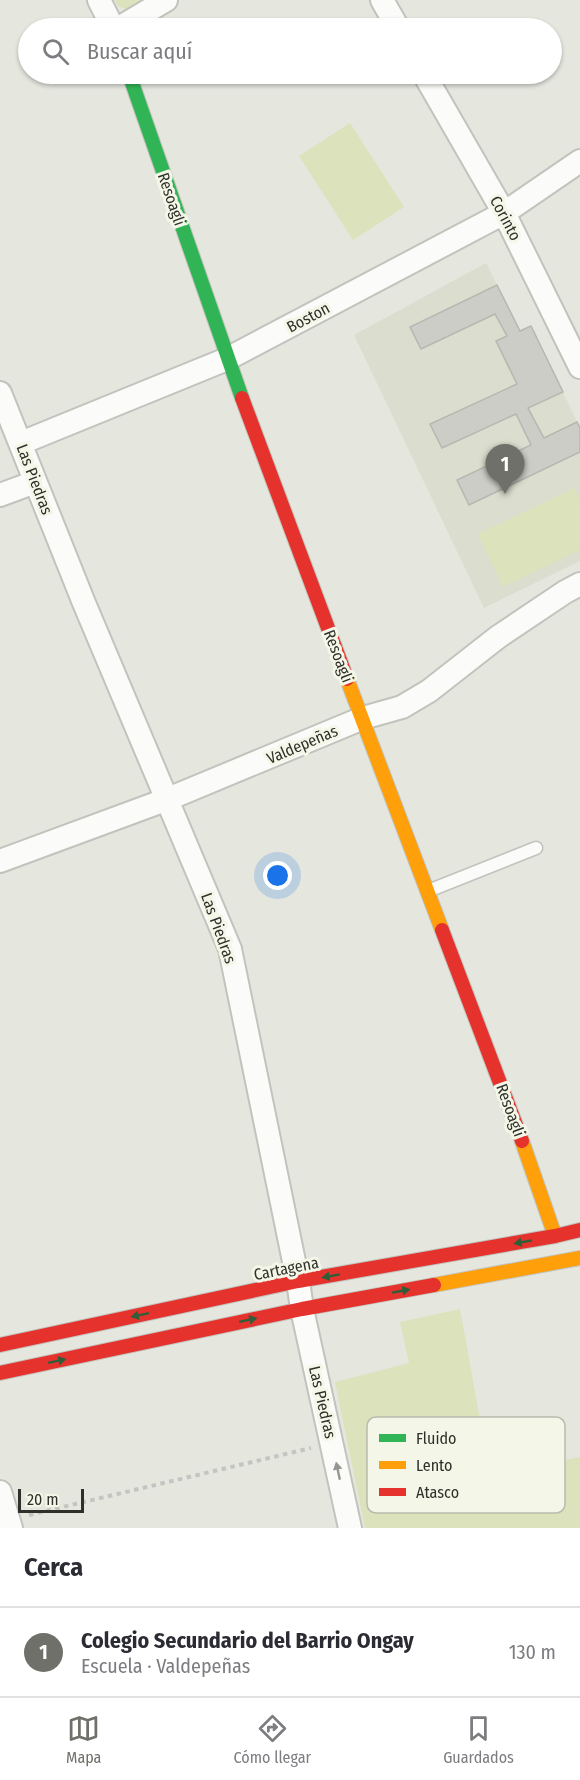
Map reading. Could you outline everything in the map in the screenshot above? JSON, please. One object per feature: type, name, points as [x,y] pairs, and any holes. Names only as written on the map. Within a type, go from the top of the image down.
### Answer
[{"type":"street","points":[[99,0],[109,18]]},
{"type":"street","points":[[136,18],[166,0]]},
{"type":"street","points":[[382,0],[392,18]]},
{"type":"street","name":"Resoagli","points":[[132,84],[227,359],[508,1101],[555,1236]]},
{"type":"street","name":"Corinto","points":[[430,84],[504,213],[580,367]]},
{"type":"street","name":"Boston","points":[[21,443],[227,359],[504,213],[580,161]]},
{"type":"street","name":"Las Piedras","points":[[0,393],[84,603],[230,949],[302,1309],[350,1528]]},
{"type":"street","points":[[0,495],[35,482]]},
{"type":"street","name":"Valdepeñas","points":[[0,861],[168,800],[363,718],[402,707],[429,691],[498,637],[580,584]]},
{"type":"street","name":"Cartagena","points":[[0,1345],[298,1281],[580,1230]]},
{"type":"street","points":[[0,1373],[302,1309],[580,1258]]},
{"type":"street","points":[[0,1492],[9,1524]]},
{"type":"lane","points":[[427,892],[536,848]]},
{"type":"path","points":[[9,1524],[332,1443]]},
{"type":"shaded area","points":[[486,263],[520,331],[531,326],[580,428],[580,561],[484,608],[354,335]]},
{"type":"green space","points":[[115,0],[148,0],[131,11],[118,6]]},
{"type":"green space","points":[[350,123],[404,207],[353,240],[299,156]]},
{"type":"green space","points":[[574,488],[580,500],[580,550],[503,587],[478,534]]},
{"type":"green space","points":[[460,1309],[480,1417],[367,1417],[367,1513],[565,1513],[565,1460],[580,1457],[580,1528],[365,1528],[335,1382],[409,1363],[400,1322]]},
{"type":"building","points":[[497,285],[520,331],[531,326],[563,392],[528,408],[544,438],[577,422],[580,428],[580,452],[469,505],[457,480],[531,445],[516,414],[442,448],[430,424],[517,384],[496,341],[507,336],[495,314],[421,349],[410,327]]},
{"type":"traffic: fast","points":[[132,84],[242,398]]},
{"type":"traffic: slow","points":[[347,679],[442,930]]},
{"type":"traffic: slow","points":[[522,1141],[555,1236]]},
{"type":"traffic: slow","points":[[434,1285],[580,1258]]},
{"type":"traffic: jam","points":[[242,398],[347,679]]},
{"type":"traffic: jam","points":[[442,930],[522,1141]]},
{"type":"traffic: jam","points":[[0,1345],[298,1281],[580,1230]]},
{"type":"traffic: jam","points":[[0,1373],[302,1309],[434,1285]]},
{"type":"place","name":"Colegio Secundario del Barrio Ongay","points":[[505,494]]}]
